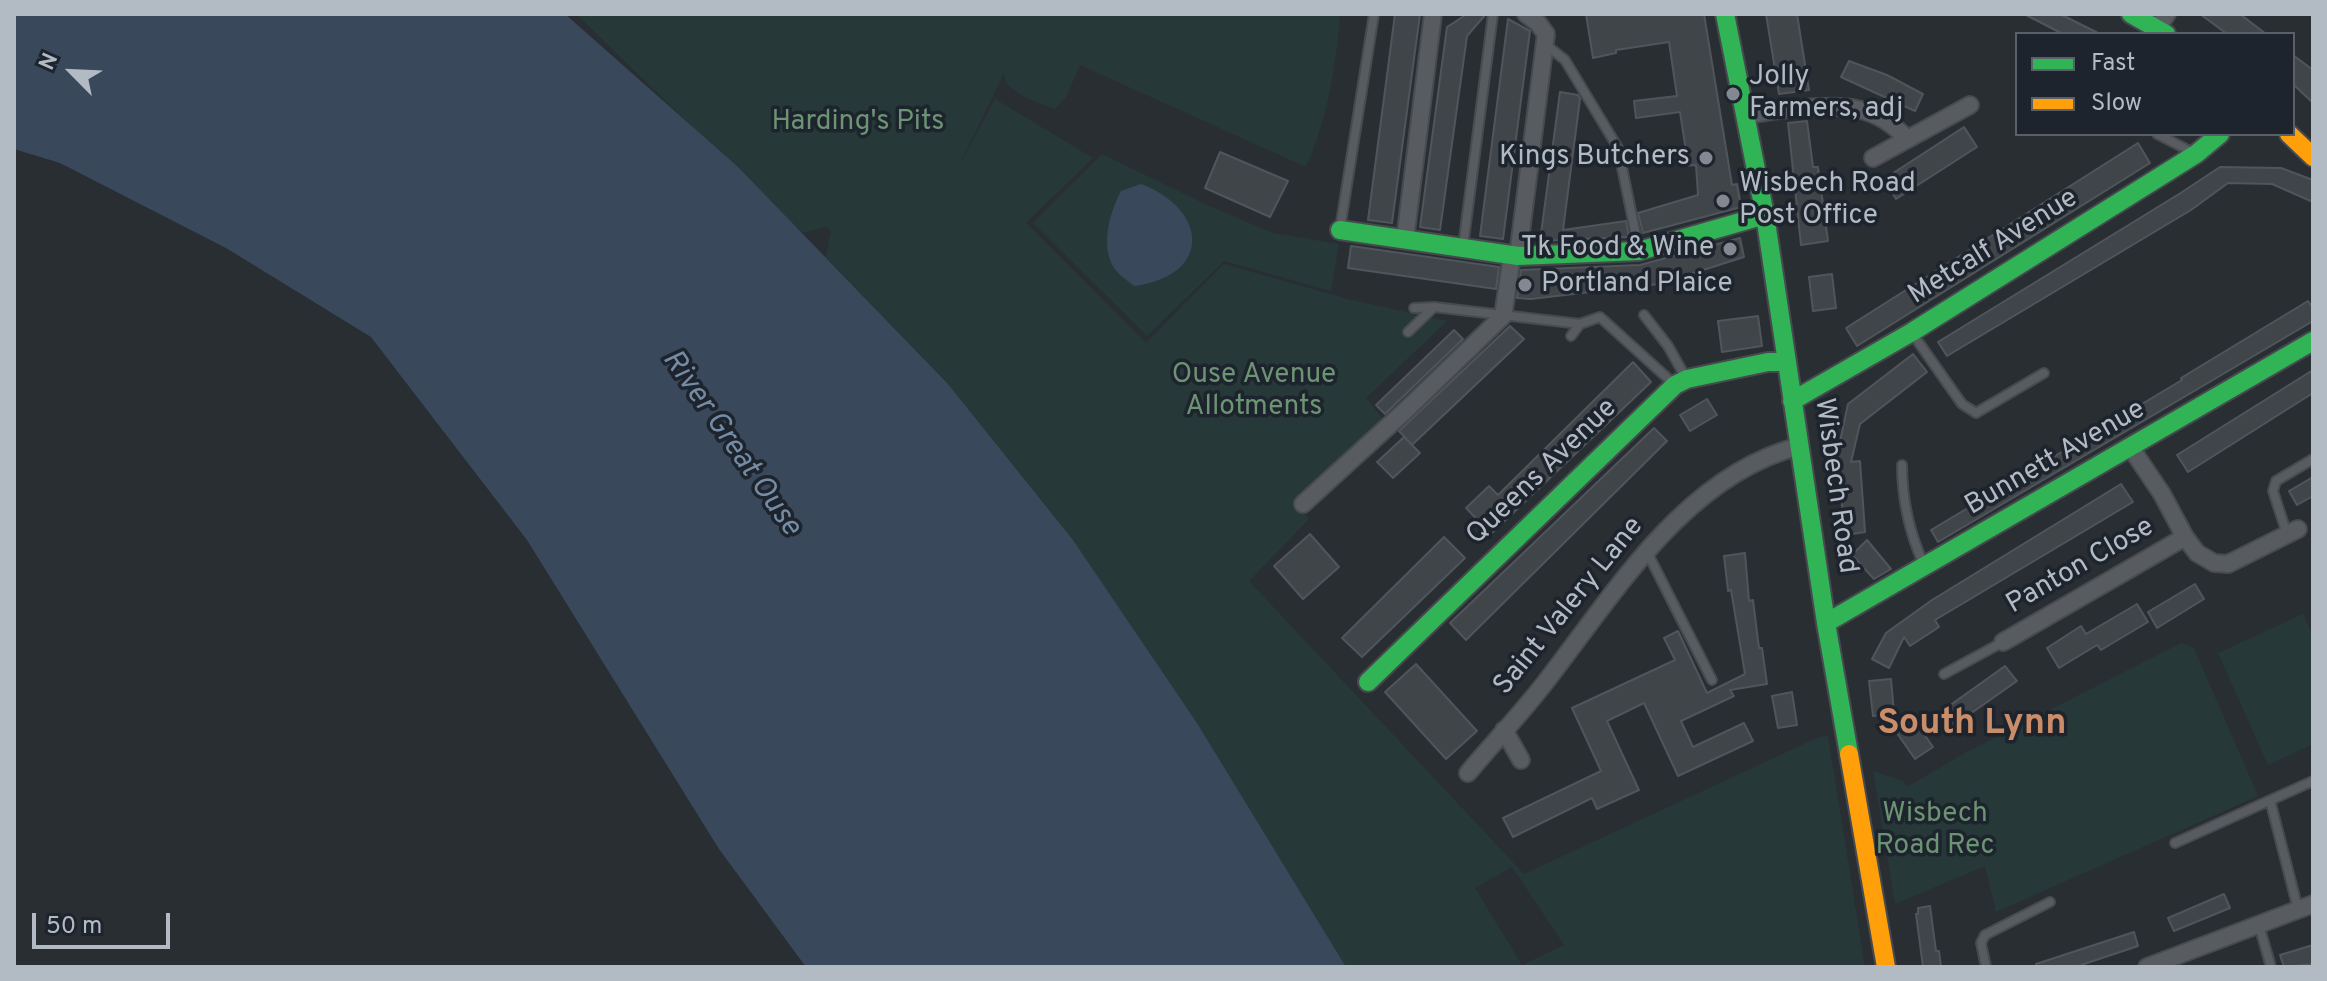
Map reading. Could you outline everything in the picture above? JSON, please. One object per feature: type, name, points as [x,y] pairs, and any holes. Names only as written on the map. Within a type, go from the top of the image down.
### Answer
[{"type":"street","points":[[1405,240],[1433,14]]},
{"type":"street","name":"Wisbech Road","points":[[1725,14],[1765,215],[1826,623],[1886,967]]},
{"type":"street","points":[[2131,14],[2163,25]]},
{"type":"street","points":[[1303,504],[1503,316],[1515,256],[1546,45],[1546,34],[1534,17]]},
{"type":"street","points":[[1746,116],[1765,111],[1843,105],[1858,108],[1896,127],[1907,139]]},
{"type":"street","points":[[1873,158],[1970,105]]},
{"type":"street","name":"Metcalf Avenue","points":[[1792,401],[1912,332],[2196,154],[2218,136]]},
{"type":"street","points":[[2291,136],[2313,157]]},
{"type":"street","points":[[1340,230],[1515,256],[1639,251],[1765,215]]},
{"type":"street","name":"Bunnett Avenue","points":[[1826,623],[2313,341]]},
{"type":"street","points":[[1681,382],[1768,362],[1787,362]]},
{"type":"street","name":"Queens Avenue","points":[[1368,682],[1681,382]]},
{"type":"street","name":"Saint Valery Lane","points":[[1468,773],[1542,688],[1646,550],[1674,520],[1752,463],[1800,446]]},
{"type":"street","name":"Panton Close","points":[[2131,448],[2162,494],[2185,537],[2197,553],[2214,563],[2228,564],[2293,532]]},
{"type":"street","name":"Panton Close","points":[[2003,642],[2185,537]]},
{"type":"street","name":"Saint Valery Lane","points":[[1504,730],[1521,760]]},
{"type":"street","points":[[2147,967],[2306,907]]},
{"type":"lane","points":[[1340,230],[1374,14]]},
{"type":"lane","points":[[1463,248],[1493,14]]},
{"type":"lane","points":[[1546,45],[1565,60],[1618,148],[1639,251]]},
{"type":"lane","points":[[2161,136],[2196,154]]},
{"type":"lane","points":[[1408,332],[1434,307]]},
{"type":"lane","points":[[1414,308],[1434,307],[1580,324],[1600,317],[1681,382]]},
{"type":"lane","points":[[1644,315],[1668,346],[1681,382]]},
{"type":"lane","points":[[1571,336],[1580,324]]},
{"type":"lane","points":[[1912,332],[1962,404],[1976,413],[2044,373]]},
{"type":"lane","points":[[2293,532],[2273,491],[2276,481],[2313,459]]},
{"type":"lane","points":[[1902,465],[1902,489],[1912,537],[1925,565]]},
{"type":"lane","points":[[1646,550],[1712,680]]},
{"type":"lane","points":[[1944,674],[2003,642]]},
{"type":"lane","points":[[2175,843],[2313,781]]},
{"type":"lane","points":[[2270,800],[2306,907]]},
{"type":"lane","points":[[1986,967],[1981,943],[1985,935],[2050,902]]},
{"type":"lane","points":[[2259,925],[2271,967]]},
{"type":"green space","points":[[576,14],[1342,14],[1325,112],[1306,167],[1080,65],[1066,97],[1055,109],[1016,92],[1004,73],[958,168],[995,99],[1093,158],[1026,223],[1146,343],[1224,264],[1348,299],[1447,321],[1366,398],[1386,423],[1295,504],[1309,519],[1249,581],[1524,874],[1819,737],[1828,736],[1865,967],[1346,967],[1197,723],[1073,540],[948,384],[826,257],[831,231],[826,227],[802,233]],"holes":[[[1512,867],[1564,945],[1522,965],[1475,888]]]},
{"type":"green space","points":[[1102,154],[1273,233],[1339,244],[1331,291],[1224,261],[1147,336],[1033,223]]},
{"type":"green space","points":[[2303,614],[2313,636],[2313,744],[2268,765],[2218,653]]},
{"type":"green space","name":"Wisbech Road Rec","points":[[2181,643],[2194,648],[2258,796],[1996,912],[1985,866],[1895,904],[1873,771],[1903,781],[1907,787],[1965,753]]},
{"type":"water","name":"River Great Ouse","points":[[14,14],[565,14],[738,167],[948,384],[1073,540],[1197,723],[1346,967],[806,967],[719,849],[527,540],[371,337],[226,248],[60,163],[14,149]]},
{"type":"water","points":[[1141,184],[1163,195],[1180,210],[1189,225],[1192,241],[1188,256],[1178,270],[1159,280],[1134,286],[1114,268],[1107,239],[1110,219],[1121,191]]},
{"type":"building","points":[[1395,14],[1420,14],[1392,223],[1368,220]]},
{"type":"building","points":[[1467,14],[1486,14],[1467,36],[1440,230],[1420,227],[1447,27]]},
{"type":"building","points":[[1586,14],[1704,14],[1732,185],[1737,184],[1741,207],[1643,233],[1638,213],[1698,195],[1696,165],[1683,166],[1682,152],[1686,151],[1680,112],[1636,118],[1634,101],[1677,96],[1669,42],[1616,50],[1616,53],[1593,58]]},
{"type":"building","points":[[1766,14],[1797,14],[1809,90],[1779,94]]},
{"type":"building","points":[[2024,14],[2060,14],[2096,32],[2059,32]]},
{"type":"building","points":[[2200,14],[2240,14],[2263,32],[2224,32]]},
{"type":"building","points":[[1508,19],[1530,31],[1503,239],[1480,236]]},
{"type":"building","points":[[2295,56],[2313,70],[2313,103],[2295,86]]},
{"type":"building","points":[[1849,61],[1887,75],[1923,94],[1915,111],[1841,77]]},
{"type":"building","points":[[1560,92],[1578,95],[1580,99],[1563,230],[1626,221],[1629,237],[1540,241]]},
{"type":"building","points":[[1807,121],[1813,167],[1818,167],[1828,241],[1801,245],[1788,123]]},
{"type":"building","points":[[1964,127],[1977,147],[1896,199],[1884,179]]},
{"type":"building","points":[[2138,143],[2150,163],[1857,346],[1846,328]]},
{"type":"building","points":[[1220,152],[1288,181],[1270,217],[1205,188]]},
{"type":"building","points":[[2220,167],[2281,168],[2313,180],[2313,202],[2272,184],[2228,183],[2191,210],[1947,356],[1938,342]]},
{"type":"building","points":[[1740,238],[1744,257],[1659,284],[1517,298],[1521,270],[1640,265]]},
{"type":"building","points":[[1351,246],[1499,267],[1496,289],[1348,268]]},
{"type":"building","points":[[1832,274],[1836,308],[1813,311],[1809,277]]},
{"type":"building","points":[[2308,301],[2313,308],[2313,321],[1938,542],[1931,530]]},
{"type":"building","points":[[1758,316],[1762,346],[1722,352],[1718,321]]},
{"type":"building","points":[[1510,326],[1524,339],[1412,445],[1399,431]]},
{"type":"building","points":[[1454,330],[1463,339],[1385,414],[1376,405]]},
{"type":"building","points":[[1913,354],[1927,372],[1860,424],[1851,462],[1860,461],[1865,532],[1846,535],[1836,460],[1848,404]]},
{"type":"building","points":[[1633,362],[1651,382],[1491,534],[1466,508],[1489,486],[1498,495]]},
{"type":"building","points":[[2313,370],[2313,393],[2188,472],[2177,455]]},
{"type":"building","points":[[1707,399],[1717,415],[1690,431],[1680,415]]},
{"type":"building","points":[[1654,428],[1667,441],[1466,640],[1450,623]]},
{"type":"building","points":[[1404,437],[1420,453],[1393,478],[1377,462]]},
{"type":"building","points":[[2313,477],[2313,496],[2297,505],[2289,491]]},
{"type":"building","points":[[2121,484],[2133,502],[1935,620],[1939,627],[1910,646],[1904,637],[1889,668],[1872,659],[1886,633],[1932,600]]},
{"type":"building","points":[[1310,534],[1339,567],[1303,599],[1274,566]]},
{"type":"building","points":[[1444,537],[1465,558],[1362,657],[1342,638]]},
{"type":"building","points":[[1867,540],[1891,569],[1874,579],[1852,555]]},
{"type":"building","points":[[1745,553],[1749,601],[1753,600],[1767,684],[1730,690],[1734,696],[1681,721],[1693,747],[1744,723],[1753,741],[1678,776],[1644,703],[1607,721],[1639,790],[1597,809],[1592,798],[1513,837],[1503,818],[1601,771],[1572,708],[1675,660],[1664,638],[1678,631],[1707,693],[1745,674],[1724,556]]},
{"type":"building","points":[[2195,584],[2204,599],[2157,628],[2148,612]]},
{"type":"building","points":[[2137,604],[2148,622],[2101,650],[2097,645],[2059,668],[2047,648],[2081,626],[2086,634]]},
{"type":"building","points":[[1416,664],[1477,731],[1446,759],[1385,692]]},
{"type":"building","points":[[2005,666],[2017,681],[1953,726],[1942,711]]},
{"type":"building","points":[[1891,679],[1894,713],[1873,716],[1869,681]]},
{"type":"building","points":[[1792,692],[1797,725],[1778,728],[1772,696]]},
{"type":"building","points":[[1910,714],[1933,747],[1915,759],[1892,726]]},
{"type":"building","points":[[2224,894],[2230,908],[2174,931],[2168,918]]},
{"type":"building","points":[[1930,906],[1941,967],[1923,967],[1916,914],[1918,908]]},
{"type":"building","points":[[2134,932],[2138,946],[2075,967],[2036,967],[2036,964]]},
{"type":"building","points":[[2313,945],[2313,964],[2284,967],[2280,955]]},
{"type":"traffic: fast","points":[[1725,14],[1765,215],[1826,623],[1849,754]]},
{"type":"traffic: fast","points":[[2131,14],[2162,32]]},
{"type":"traffic: fast","points":[[1792,401],[1912,332],[2196,154],[2218,136]]},
{"type":"traffic: fast","points":[[1340,230],[1518,256],[1639,251],[1765,215]]},
{"type":"traffic: fast","points":[[1826,623],[2313,341]]},
{"type":"traffic: fast","points":[[1368,682],[1675,385],[1687,379],[1768,362],[1787,362]]},
{"type":"traffic: slow","points":[[2291,136],[2313,157]]},
{"type":"traffic: slow","points":[[1849,754],[1886,967]]},
{"type":"place","name":"Jolly Farmers, adj","points":[[1733,94]]},
{"type":"place","name":"Kings Butchers","points":[[1706,158]]},
{"type":"place","name":"Wisbech Road Post Office","points":[[1723,201]]},
{"type":"place","name":"Tk Food & Wine","points":[[1730,249]]},
{"type":"place","name":"Portland Plaice","points":[[1525,285]]},
{"type":"district","name":"South Lynn","points":[[1972,726]]},
{"type":"park label","name":"Harding's Pits","points":[[858,123]]},
{"type":"park label","name":"Ouse Avenue Allotments","points":[[1254,392]]}]
